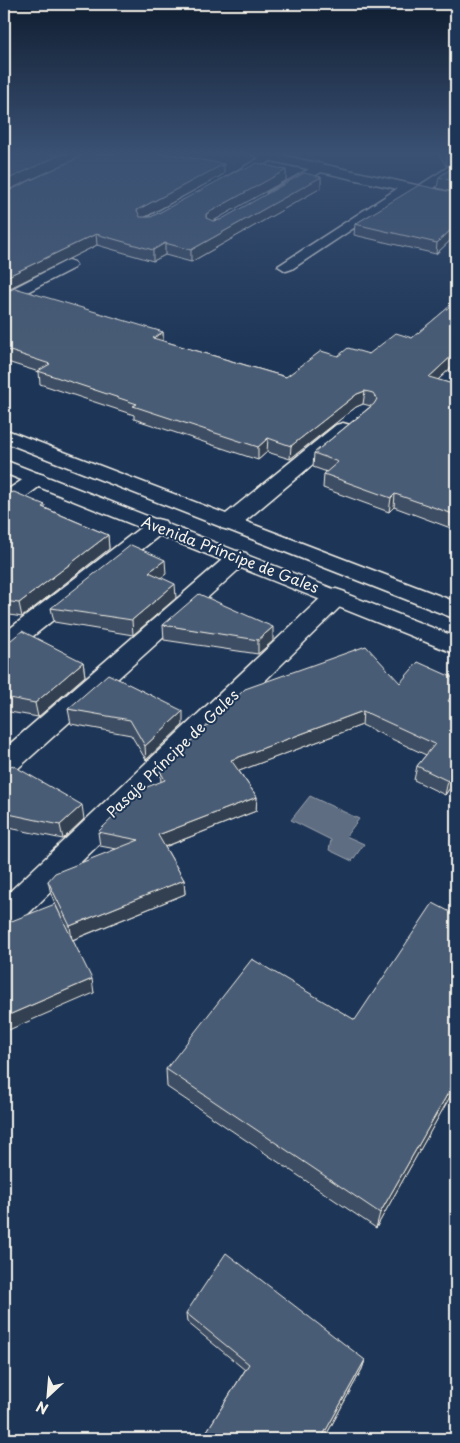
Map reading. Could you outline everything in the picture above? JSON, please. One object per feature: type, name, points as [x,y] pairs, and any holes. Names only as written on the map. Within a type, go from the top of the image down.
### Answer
[{"type":"street","points":[[286,266],[354,221]]},
{"type":"street","points":[[4,299],[68,265]]},
{"type":"street","points":[[229,523],[356,419]]},
{"type":"street","name":"Avenida Príncipe de Gales","points":[[4,435],[456,611]]},
{"type":"street","name":"Avenida Príncipe de Gales","points":[[4,466],[456,646]]},
{"type":"street","points":[[4,502],[38,479]]},
{"type":"street","points":[[4,646],[157,526]]},
{"type":"street","points":[[4,765],[238,558]]},
{"type":"street","name":"Pasaje Príncipe de Gales","points":[[10,911],[336,597]]},
{"type":"water","points":[[310,796],[359,819],[346,836],[364,844],[352,861],[329,850],[331,840],[291,820]]},
{"type":"building","points":[[4,221],[242,221],[191,250],[165,243],[153,250],[96,234],[4,278]]},
{"type":"building","points":[[359,221],[456,221],[456,225],[437,243],[355,224]]},
{"type":"building","points":[[15,288],[163,332],[153,338],[286,377],[321,351],[338,356],[348,348],[369,354],[396,333],[412,338],[456,301],[456,352],[429,377],[456,385],[456,515],[395,494],[391,498],[324,474],[338,462],[314,453],[374,404],[377,399],[373,393],[365,391],[357,394],[291,446],[268,438],[258,447],[133,406],[137,404],[38,371],[50,364],[4,349],[4,293]]},
{"type":"building","points":[[14,492],[45,505],[42,507],[108,535],[19,603],[4,601],[4,495]]},
{"type":"building","points":[[131,545],[165,560],[149,572],[175,584],[132,620],[51,608]]},
{"type":"building","points":[[199,594],[273,627],[258,640],[163,625]]},
{"type":"building","points":[[22,631],[83,662],[35,703],[4,697],[4,641],[11,640]]},
{"type":"building","points":[[366,646],[400,683],[418,662],[456,679],[456,690],[448,701],[456,705],[456,769],[448,781],[417,766],[435,744],[363,711],[231,760],[257,797],[158,835],[184,880],[70,926],[48,881],[55,873],[139,840],[98,832],[142,789],[165,780],[160,771],[245,689]]},
{"type":"building","points":[[108,674],[183,711],[145,746],[130,720],[68,709]]},
{"type":"building","points":[[12,765],[82,805],[60,825],[4,813],[4,773]]},
{"type":"building","points":[[433,903],[456,915],[456,1079],[380,1213],[166,1069],[252,959],[355,1020]]},
{"type":"building","points":[[55,904],[92,979],[4,1017],[4,924]]},
{"type":"building","points":[[226,1253],[365,1360],[321,1439],[202,1439],[249,1364],[186,1313]]}]
